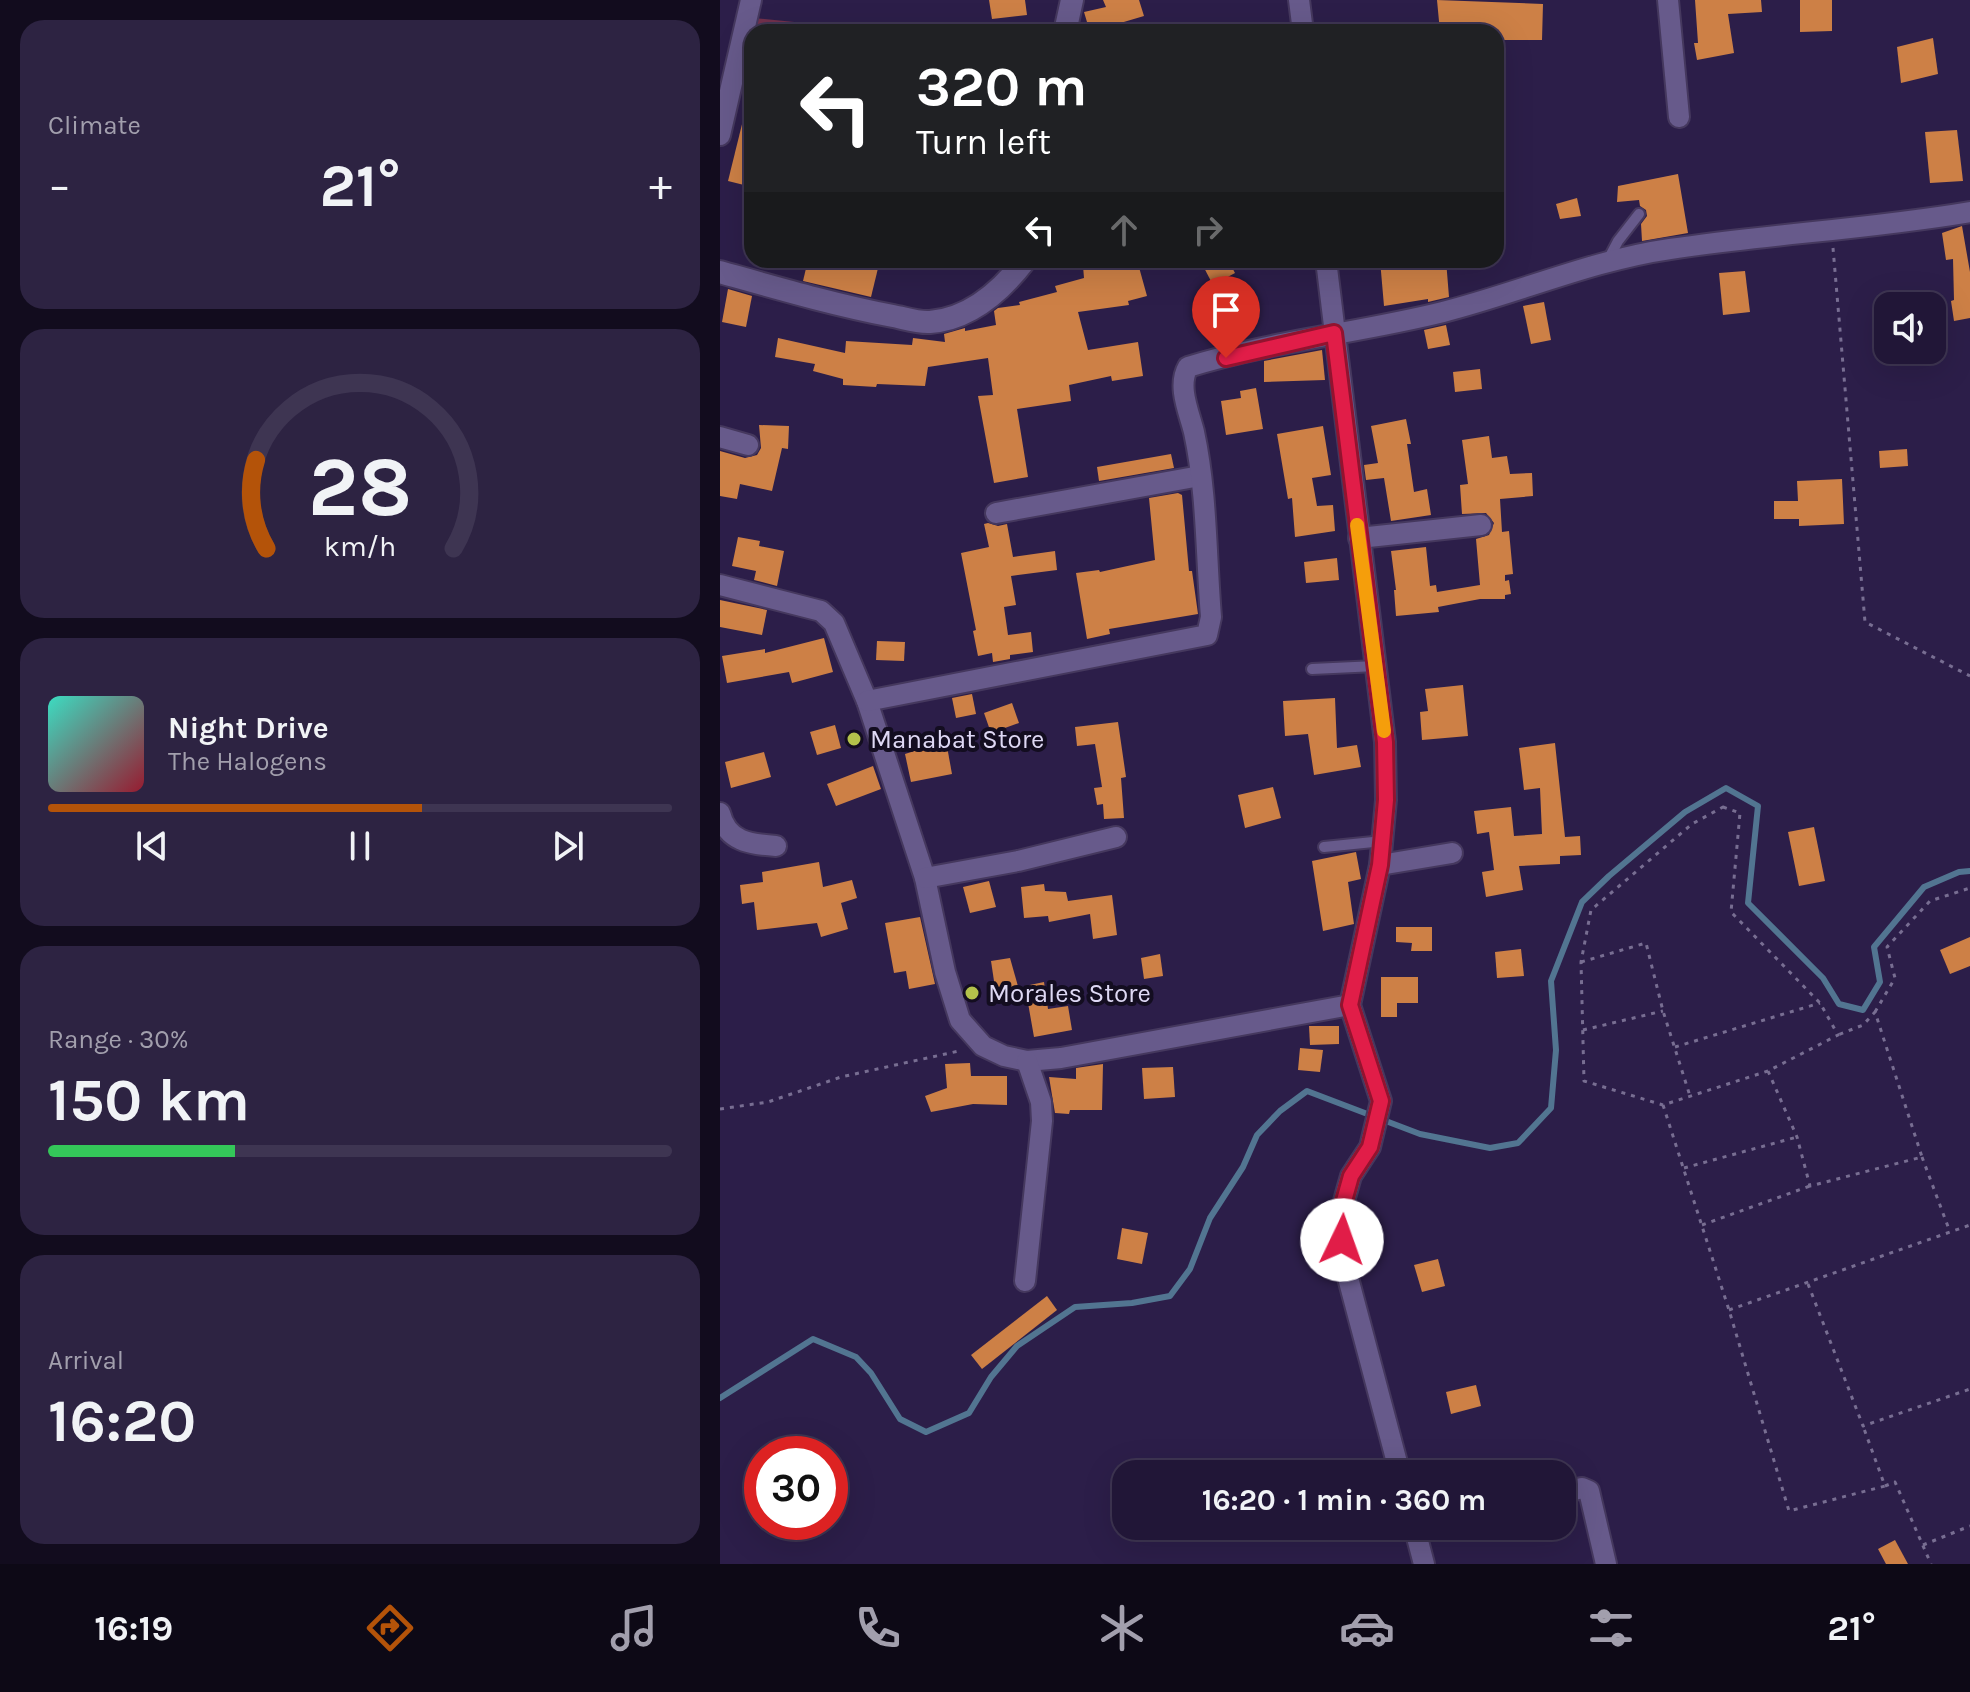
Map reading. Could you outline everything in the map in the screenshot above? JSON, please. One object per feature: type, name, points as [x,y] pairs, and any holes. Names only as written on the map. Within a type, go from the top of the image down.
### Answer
[{"type":"street","points":[[745,24],[751,0]]},
{"type":"street","points":[[1067,24],[1072,0]]},
{"type":"street","points":[[1299,0],[1302,24]]},
{"type":"street","points":[[1668,0],[1679,117]]},
{"type":"street","points":[[720,135],[744,30]]},
{"type":"street","points":[[867,701],[1207,635],[1211,617],[1200,476],[1183,384],[1188,367],[1442,312],[1669,249],[1832,232],[1970,212]]},
{"type":"street","points":[[720,272],[814,298],[928,322],[981,304],[1007,283],[1019,268]]},
{"type":"street","points":[[1327,268],[1385,742],[1386,800],[1380,865],[1350,1005],[1381,1101],[1370,1147],[1351,1176],[1342,1208],[1342,1240],[1347,1274],[1396,1460]]},
{"type":"street","points":[[720,437],[748,445]]},
{"type":"street","points":[[996,513],[1200,476]]},
{"type":"street","points":[[1359,538],[1481,525]]},
{"type":"street","points":[[720,585],[821,611],[829,616],[867,701],[925,878],[945,972],[960,1020],[983,1046],[1004,1056],[1027,1061],[1061,1058],[1350,1005]]},
{"type":"street","points":[[720,813],[729,833],[737,840],[776,846]]},
{"type":"street","points":[[925,878],[1018,861],[1116,837]]},
{"type":"street","points":[[1380,865],[1452,853]]},
{"type":"street","points":[[1025,1281],[1042,1121],[1041,1102],[1027,1061]]},
{"type":"street","points":[[1576,1490],[1589,1491],[1606,1564]]},
{"type":"street","points":[[1418,1540],[1424,1564]]},
{"type":"lane","points":[[1607,264],[1618,241],[1639,214]]},
{"type":"lane","points":[[1312,669],[1376,666]]},
{"type":"lane","points":[[1324,847],[1383,841]]},
{"type":"path","points":[[1832,232],[1865,622],[1970,676]]},
{"type":"path","points":[[1838,1035],[1820,1003],[1731,912],[1740,813],[1723,807],[1692,824],[1591,910],[1581,962],[1584,1081],[1663,1105],[1768,1071],[1863,1025],[1875,1012],[1895,978],[1887,947],[1930,901],[1970,888]]},
{"type":"path","points":[[1581,962],[1646,943],[1663,1011],[1690,1096]]},
{"type":"path","points":[[1675,1047],[1820,1003]]},
{"type":"path","points":[[1583,1030],[1663,1011]]},
{"type":"path","points":[[1875,1012],[1950,1233]]},
{"type":"path","points":[[720,1109],[768,1102],[841,1077],[983,1046]]},
{"type":"path","points":[[1768,1071],[1797,1137],[1810,1186]]},
{"type":"path","points":[[1663,1105],[1789,1511],[1895,1482],[1931,1564]]},
{"type":"path","points":[[1684,1168],[1797,1137]]},
{"type":"path","points":[[1702,1225],[1810,1186],[1922,1157]]},
{"type":"path","points":[[1729,1310],[1970,1225]]},
{"type":"path","points":[[1808,1284],[1885,1486]]},
{"type":"path","points":[[1863,1426],[1970,1389]]},
{"type":"path","points":[[1923,1545],[1970,1526]]},
{"type":"shaded area","points":[[754,18],[814,24],[753,24]]},
{"type":"building","points":[[989,0],[1025,0],[1027,15],[992,19]]},
{"type":"building","points":[[1103,0],[1139,0],[1144,16],[1117,24],[1088,24],[1084,12],[1106,7]]},
{"type":"building","points":[[1437,0],[1543,4],[1542,40],[1504,40],[1504,24],[1439,24]]},
{"type":"building","points":[[1695,0],[1761,0],[1762,12],[1728,14],[1734,53],[1697,60],[1694,43],[1698,43]]},
{"type":"building","points":[[1800,0],[1832,0],[1832,31],[1800,32]]},
{"type":"building","points":[[1933,38],[1938,74],[1901,83],[1897,47]]},
{"type":"building","points":[[744,116],[744,185],[728,181]]},
{"type":"building","points":[[1957,130],[1963,181],[1930,183],[1925,132]]},
{"type":"building","points":[[1678,174],[1688,233],[1642,241],[1641,224],[1647,216],[1646,210],[1640,206],[1639,200],[1617,202],[1618,186]]},
{"type":"building","points":[[1577,198],[1581,216],[1560,219],[1556,204]]},
{"type":"building","points":[[1962,226],[1970,272],[1970,318],[1954,321],[1951,301],[1954,300],[1953,259],[1946,260],[1942,233]]},
{"type":"building","points":[[806,268],[878,268],[871,297],[803,281]]},
{"type":"building","points":[[1083,268],[1139,268],[1147,296],[1128,301],[1129,305],[1078,312],[1088,350],[1138,342],[1143,376],[1112,381],[1111,376],[1069,385],[1071,401],[1017,409],[1028,477],[994,483],[978,396],[993,395],[988,358],[928,367],[925,386],[877,384],[876,387],[843,385],[843,379],[813,371],[815,364],[775,357],[778,338],[845,353],[846,341],[912,345],[913,338],[945,342],[944,334],[996,325],[994,311],[998,308],[1020,305],[1019,302],[1057,292],[1055,286],[1084,278]]},
{"type":"building","points":[[1204,268],[1232,268],[1235,273],[1213,285]]},
{"type":"building","points":[[1381,268],[1447,268],[1449,297],[1384,306]]},
{"type":"building","points":[[1745,271],[1750,312],[1723,315],[1719,273]]},
{"type":"building","points":[[728,289],[752,296],[746,327],[722,322]]},
{"type":"building","points":[[1544,302],[1551,340],[1531,344],[1523,306]]},
{"type":"building","points":[[1446,325],[1450,345],[1428,349],[1424,330]]},
{"type":"building","points":[[1322,350],[1325,380],[1264,382],[1264,361]]},
{"type":"building","points":[[1480,369],[1482,389],[1455,392],[1453,372]]},
{"type":"building","points":[[1256,388],[1263,429],[1226,435],[1221,401],[1241,398],[1240,391]]},
{"type":"building","points":[[1406,419],[1414,492],[1427,489],[1431,515],[1391,521],[1384,478],[1366,480],[1364,465],[1378,463],[1371,426]]},
{"type":"building","points":[[759,425],[789,426],[788,449],[782,448],[772,491],[740,484],[737,499],[720,496],[720,451],[745,458],[757,455],[761,448]]},
{"type":"building","points":[[1323,426],[1331,475],[1312,478],[1317,506],[1333,505],[1335,531],[1295,537],[1292,498],[1288,499],[1277,434]]},
{"type":"building","points":[[1489,436],[1492,458],[1507,456],[1510,474],[1532,473],[1533,496],[1500,499],[1502,532],[1509,531],[1513,574],[1505,575],[1505,581],[1509,580],[1511,594],[1505,595],[1505,599],[1480,599],[1438,607],[1439,612],[1396,616],[1391,551],[1426,547],[1430,586],[1436,585],[1437,592],[1480,585],[1476,539],[1489,535],[1494,523],[1486,513],[1462,514],[1460,485],[1468,484],[1462,440]]},
{"type":"building","points":[[1907,449],[1908,466],[1880,468],[1879,451]]},
{"type":"building","points":[[1171,454],[1174,468],[1099,481],[1097,467]]},
{"type":"building","points":[[1842,479],[1844,524],[1799,526],[1799,519],[1774,519],[1774,501],[1798,501],[1797,481]]},
{"type":"building","points":[[1182,495],[1189,571],[1192,571],[1198,614],[1109,629],[1110,634],[1087,639],[1076,573],[1100,572],[1155,560],[1149,498]]},
{"type":"building","points":[[984,524],[998,526],[1007,524],[1013,557],[1055,551],[1057,570],[1011,576],[1016,605],[1004,607],[1008,635],[1031,632],[1033,652],[1010,655],[1010,659],[993,662],[992,653],[978,656],[961,553],[989,547]]},
{"type":"building","points":[[738,537],[760,541],[759,546],[784,551],[777,586],[754,580],[756,571],[732,566]]},
{"type":"building","points":[[1337,558],[1339,580],[1306,583],[1304,562]]},
{"type":"building","points":[[720,600],[767,610],[762,635],[720,627]]},
{"type":"building","points":[[824,638],[833,672],[792,683],[789,672],[727,683],[722,656],[765,649],[765,653]]},
{"type":"building","points":[[877,641],[905,642],[904,661],[876,660]]},
{"type":"building","points":[[1463,685],[1468,736],[1422,740],[1420,712],[1428,711],[1425,689]]},
{"type":"building","points":[[972,694],[976,714],[956,718],[952,698]]},
{"type":"building","points":[[1335,698],[1337,748],[1357,745],[1361,767],[1314,775],[1308,734],[1285,736],[1283,701]]},
{"type":"building","points":[[1012,703],[1019,723],[991,733],[984,713]]},
{"type":"building","points":[[1118,722],[1126,777],[1121,778],[1124,818],[1104,819],[1103,804],[1097,805],[1094,788],[1102,787],[1095,744],[1077,746],[1075,727]]},
{"type":"building","points":[[835,725],[841,748],[817,755],[810,732]]},
{"type":"building","points":[[946,741],[952,774],[911,782],[905,754]]},
{"type":"building","points":[[1555,743],[1565,837],[1580,836],[1581,855],[1560,856],[1560,864],[1519,866],[1523,890],[1486,897],[1482,872],[1494,870],[1489,832],[1477,834],[1474,811],[1511,807],[1514,836],[1542,834],[1540,788],[1524,790],[1519,748]]},
{"type":"building","points":[[764,752],[771,777],[731,788],[725,762]]},
{"type":"building","points":[[873,766],[881,789],[836,806],[827,784]]},
{"type":"building","points":[[1273,787],[1281,818],[1245,828],[1238,795]]},
{"type":"building","points":[[1814,827],[1825,881],[1799,886],[1788,832]]},
{"type":"building","points":[[1356,852],[1361,879],[1348,882],[1354,924],[1323,931],[1312,861]]},
{"type":"building","points":[[819,862],[823,887],[852,880],[857,898],[841,903],[848,929],[821,937],[817,923],[757,930],[754,902],[742,904],[740,885],[763,882],[762,872]]},
{"type":"building","points":[[989,881],[996,907],[970,913],[963,887]]},
{"type":"building","points":[[1044,884],[1045,891],[1066,892],[1068,901],[1112,895],[1117,935],[1093,939],[1090,914],[1049,922],[1048,916],[1024,918],[1021,887]]},
{"type":"building","points":[[920,917],[935,984],[909,989],[906,971],[894,973],[885,923]]},
{"type":"building","points":[[1396,927],[1432,927],[1432,951],[1411,951],[1412,943],[1396,942]]},
{"type":"building","points":[[1970,937],[1970,966],[1950,974],[1940,950]]},
{"type":"building","points":[[1521,949],[1524,976],[1497,978],[1495,952]]},
{"type":"building","points":[[1160,954],[1163,976],[1144,979],[1141,958]]},
{"type":"building","points":[[1010,958],[1021,997],[997,1001],[991,961]]},
{"type":"building","points":[[1381,977],[1418,977],[1418,1003],[1397,1003],[1397,1017],[1381,1017]]},
{"type":"building","points":[[1044,982],[1048,1009],[1068,1006],[1072,1030],[1034,1037],[1025,986]]},
{"type":"building","points":[[1309,1026],[1339,1026],[1339,1044],[1310,1045]]},
{"type":"building","points":[[1300,1048],[1323,1050],[1320,1072],[1298,1070]]},
{"type":"building","points":[[970,1063],[971,1076],[1007,1076],[1007,1105],[973,1104],[931,1112],[925,1096],[947,1088],[945,1064]]},
{"type":"building","points":[[1103,1064],[1102,1110],[1055,1113],[1049,1077],[1076,1079],[1076,1068]]},
{"type":"building","points":[[1173,1067],[1175,1097],[1144,1099],[1142,1068]]},
{"type":"building","points":[[1122,1228],[1148,1233],[1142,1264],[1117,1259]]},
{"type":"building","points":[[1438,1259],[1445,1286],[1422,1292],[1414,1265]]},
{"type":"building","points":[[1047,1296],[1057,1310],[982,1369],[971,1355]]},
{"type":"building","points":[[1476,1385],[1481,1406],[1451,1414],[1446,1392]]},
{"type":"building","points":[[1895,1540],[1908,1564],[1886,1564],[1878,1549]]},
{"type":"waterway","points":[[720,1398],[813,1339],[856,1357],[871,1373],[900,1419],[926,1432],[969,1413],[991,1377],[1017,1346],[1075,1307],[1132,1303],[1170,1296],[1190,1269],[1210,1218],[1243,1167],[1257,1135],[1280,1111],[1307,1091],[1420,1134],[1490,1148],[1518,1143],[1551,1108],[1556,1050],[1551,981],[1582,902],[1685,812],[1726,788],[1758,806],[1748,903],[1823,978],[1839,1004],[1863,1010],[1880,982],[1874,947],[1924,887],[1959,872],[1970,871]]},
{"type":"slow traffic","points":[[1357,525],[1384,731]]},
{"type":"place","name":"Manabat Store","points":[[854,739]]},
{"type":"place","name":"Morales Store","points":[[972,993]]},
{"type":"route","points":[[1226,358],[1334,333],[1385,742],[1386,800],[1380,865],[1350,1005],[1381,1101],[1370,1147],[1351,1176],[1342,1208],[1342,1240]]}]
